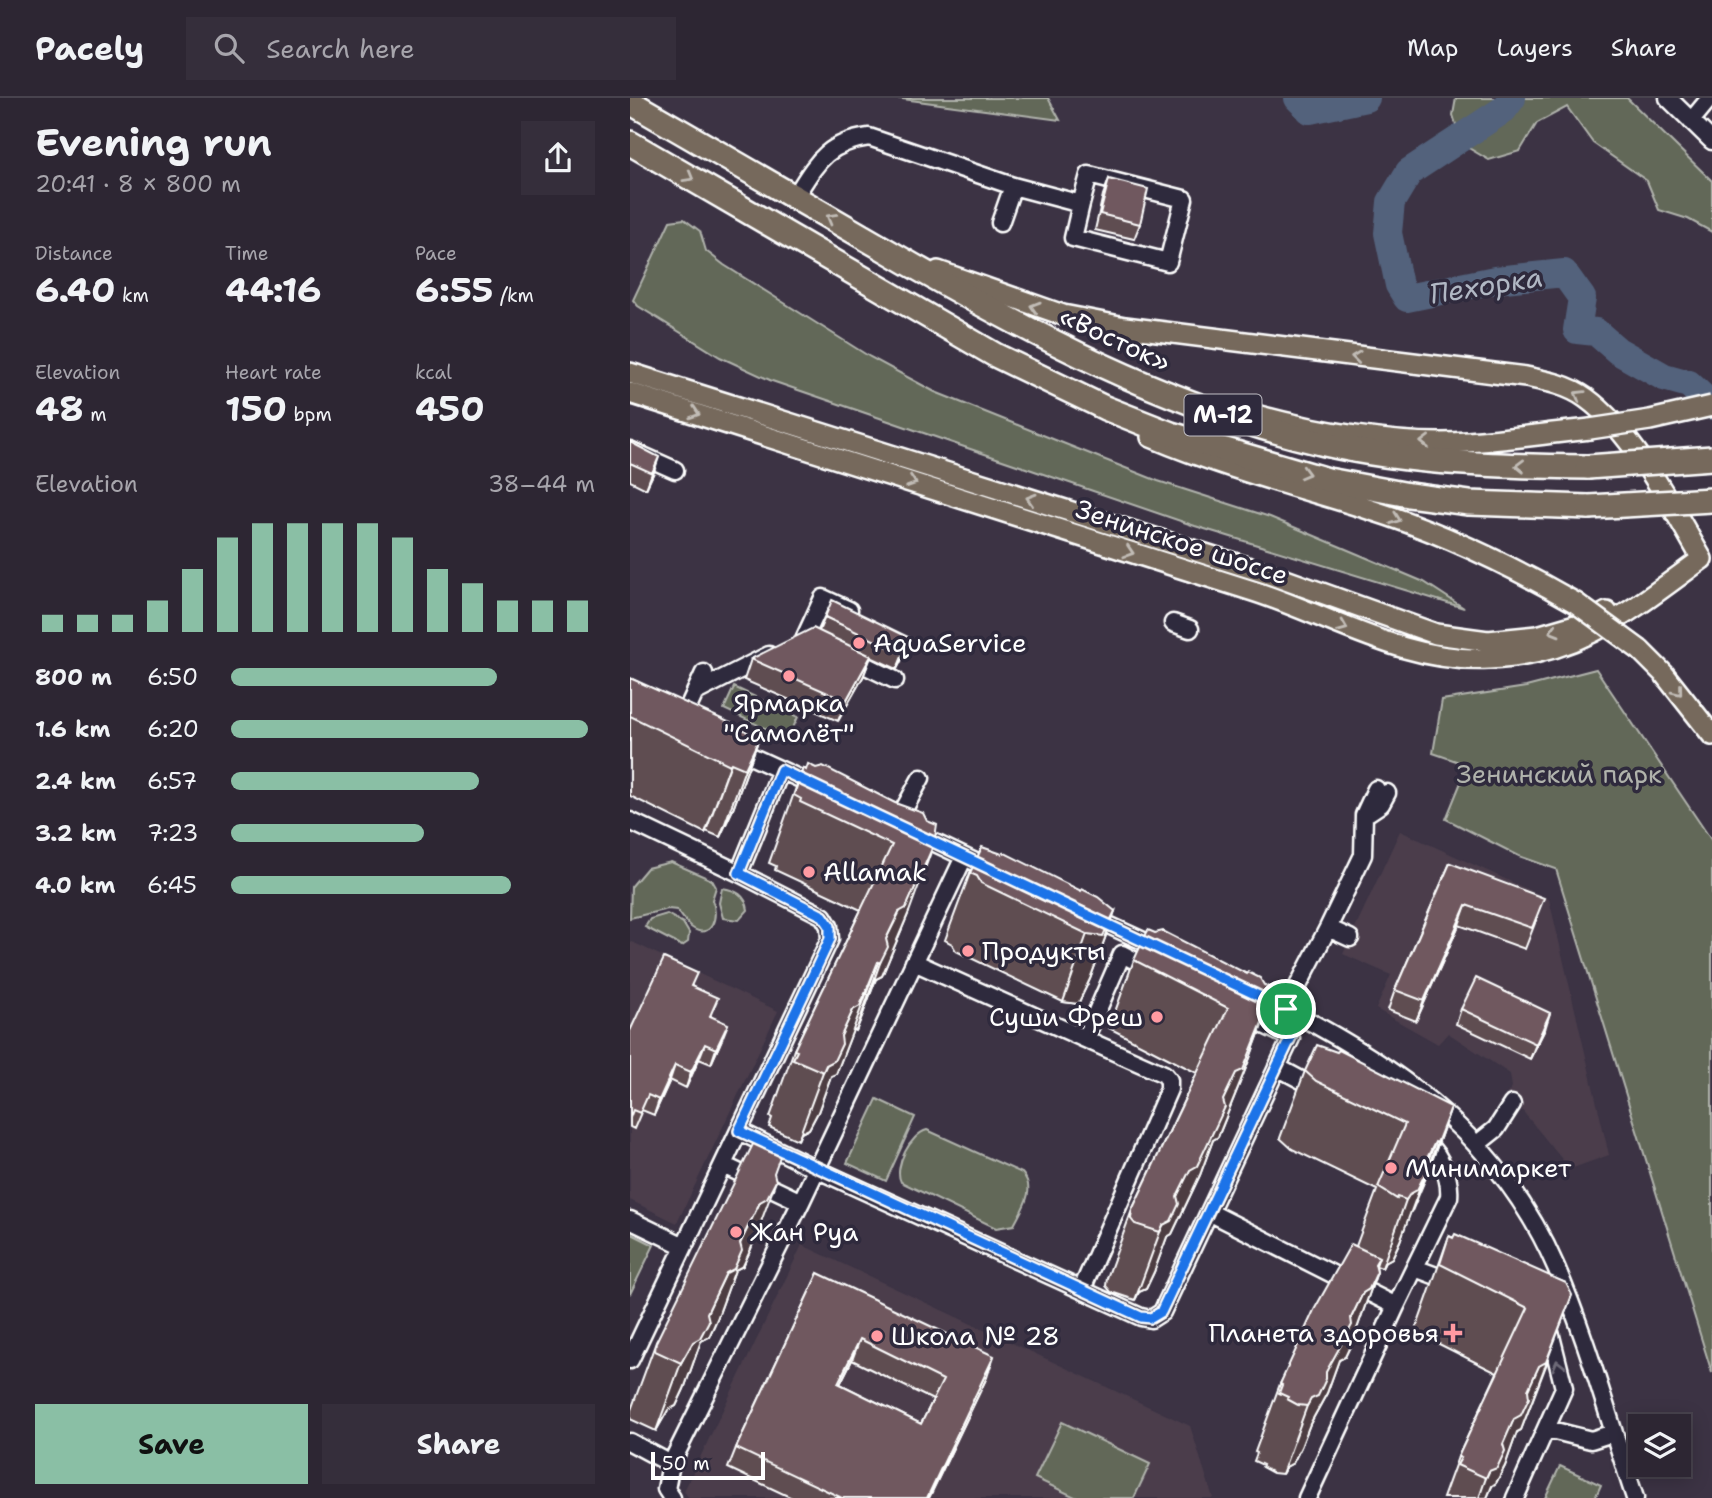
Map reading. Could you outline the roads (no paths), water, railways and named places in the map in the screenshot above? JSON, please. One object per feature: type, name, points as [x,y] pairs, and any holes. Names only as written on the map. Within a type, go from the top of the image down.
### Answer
[{"type":"highway","name":"«Восток»","points":[[630,102],[989,309],[1130,379],[1193,405],[1327,444],[1415,461],[1470,466],[1588,467],[1712,458]]},
{"type":"highway","name":"М-12","points":[[630,143],[995,355],[1105,408],[1171,434],[1328,480],[1468,503],[1589,507],[1712,500]]},
{"type":"main road","points":[[630,373],[1269,574],[1436,634],[1488,641],[1548,633],[1592,620],[1707,554],[1622,436],[1586,398],[1560,384],[1526,377],[1152,331],[1063,315],[1007,298],[890,252]]},
{"type":"main road","points":[[995,355],[1133,430],[1276,484],[1369,509],[1461,543],[1513,567],[1576,603],[1640,650],[1664,674],[1712,735]]},
{"type":"main road","points":[[1130,379],[1255,415],[1335,431],[1415,442],[1466,442],[1590,429],[1650,420],[1712,406]]},
{"type":"main road","name":"Зенинское шоссе","points":[[630,393],[1260,593],[1370,638],[1427,654],[1488,660],[1540,653],[1602,631],[1707,554]]},
{"type":"street","points":[[1668,98],[1712,141]]},
{"type":"street","points":[[1691,121],[1710,98]]},
{"type":"street","points":[[794,198],[822,156],[850,140],[869,137],[1013,186],[1081,204]]},
{"type":"street","points":[[1089,175],[1184,199],[1168,262],[1073,238],[1081,204],[1089,175]]},
{"type":"street","points":[[1000,223],[1013,186]]},
{"type":"street","points":[[630,450],[676,470]]},
{"type":"street","points":[[696,692],[804,644],[823,598],[868,619]]},
{"type":"street","points":[[1173,623],[1190,629]]},
{"type":"street","points":[[804,644],[895,680]]},
{"type":"street","points":[[682,723],[704,673]]},
{"type":"street","points":[[719,741],[829,793]]},
{"type":"street","points":[[739,873],[781,770]]},
{"type":"street","points":[[921,778],[891,822],[1008,877]]},
{"type":"street","points":[[1286,1009],[1363,855],[1364,816],[1377,789]]},
{"type":"street","points":[[630,821],[823,916],[830,926],[830,939],[630,1360]]},
{"type":"street","points":[[672,1498],[666,1489],[671,1464],[801,1202],[964,857]]},
{"type":"street","points":[[1080,912],[1178,958]]},
{"type":"street","points":[[1328,928],[1350,939]]},
{"type":"street","points":[[1085,1039],[1130,935]]},
{"type":"street","points":[[1122,954],[1167,977]]},
{"type":"street","points":[[914,962],[1164,1074],[1169,1080],[1169,1089],[1082,1289]]},
{"type":"street","points":[[1238,986],[1360,1048],[1400,1076],[1476,1144],[1518,1198],[1556,1266],[1635,1498]]},
{"type":"street","points":[[1227,1007],[1291,1038]]},
{"type":"street","points":[[739,1131],[816,1169],[1141,1317],[1151,1318],[1161,1312],[1301,1016]]},
{"type":"street","points":[[1277,1068],[1337,1098]]},
{"type":"street","points":[[1476,1144],[1496,1129],[1512,1104]]},
{"type":"street","points":[[1307,1498],[1449,1196],[1450,1188],[1432,1146],[1408,1134]]},
{"type":"street","points":[[723,1165],[801,1202]]},
{"type":"street","points":[[1209,1212],[1396,1306]]},
{"type":"street","points":[[630,1220],[684,1246]]},
{"type":"street","points":[[1415,1268],[1475,1291]]},
{"type":"street","points":[[1515,1498],[1564,1388],[1549,1327],[1536,1314]]},
{"type":"street","points":[[1547,1429],[1591,1440],[1613,1433]]},
{"type":"street","points":[[630,1442],[671,1464]]},
{"type":"waterway","name":"Пехорка","points":[[1298,98],[1310,110],[1366,98]]},
{"type":"waterway","name":"Пехорка","points":[[1512,98],[1503,110],[1409,172],[1391,202],[1388,233],[1399,285],[1407,298],[1495,280],[1564,273],[1582,298],[1577,330],[1596,332],[1618,351],[1664,377],[1689,384],[1712,406]]},
{"type":"place","name":"AquaService","points":[[859,643]]},
{"type":"place","name":"Ярмарка \"Самолёт\"","points":[[789,676]]},
{"type":"place","name":"Allamak","points":[[809,872]]},
{"type":"place","name":"Продукты","points":[[968,951]]},
{"type":"place","name":"Суши Фреш","points":[[1157,1017]]},
{"type":"place","name":"Минимаркет","points":[[1391,1168]]},
{"type":"place","name":"Жан Руа","points":[[736,1232]]},
{"type":"place","name":"Планета здоровья","points":[[1453,1333]]},
{"type":"place","name":"Школа № 28","points":[[877,1336]]},
{"type":"park label","name":"Зенинский парк","points":[[1559,774]]}]
